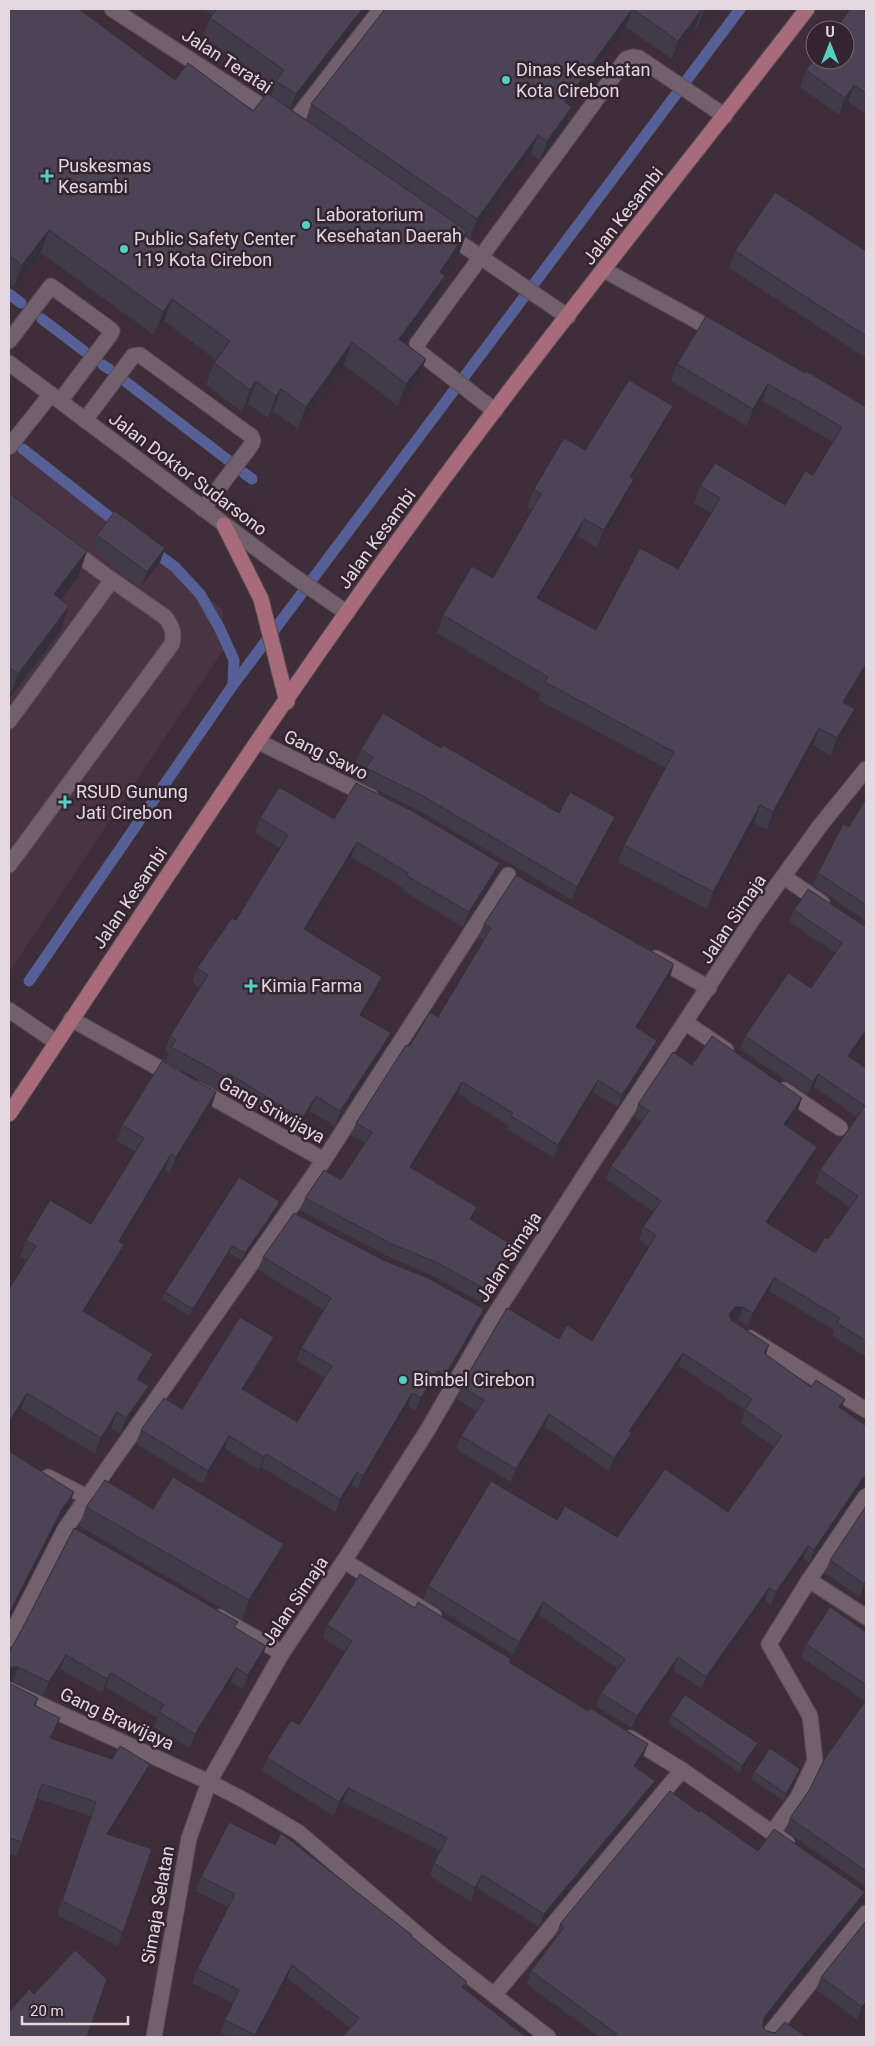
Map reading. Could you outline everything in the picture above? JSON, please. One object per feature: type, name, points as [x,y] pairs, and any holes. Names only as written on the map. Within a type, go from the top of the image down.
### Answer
[{"type":"main road","name":"Jalan Kesambi","points":[[9,1114],[71,1019],[286,702],[422,508],[807,9]]},
{"type":"main road","points":[[224,525],[261,599],[280,670],[286,702]]},
{"type":"street","name":"Jalan Teratai","points":[[112,9],[307,136]]},
{"type":"street","points":[[291,125],[380,9]]},
{"type":"street","points":[[495,411],[419,352],[418,344],[486,260],[626,59],[632,57],[639,58],[725,116]]},
{"type":"street","points":[[433,224],[568,317]]},
{"type":"street","points":[[604,270],[734,342]]},
{"type":"street","points":[[9,340],[51,286],[112,331],[55,398],[9,447]]},
{"type":"street","points":[[85,420],[133,356],[140,355],[251,436],[252,444],[203,509]]},
{"type":"street","name":"Jalan Doktor Sudarsono","points":[[9,363],[224,525],[347,613]]},
{"type":"street","points":[[9,865],[172,644],[174,634],[171,624],[165,617],[56,540]]},
{"type":"street","points":[[9,721],[112,580]]},
{"type":"street","name":"Gang Sawo","points":[[259,742],[387,805]]},
{"type":"street","name":"Jalan Simaja","points":[[209,1782],[282,1653],[344,1561],[427,1431],[492,1319],[710,988],[754,917],[819,827],[866,770]]},
{"type":"street","points":[[492,866],[524,884]]},
{"type":"street","points":[[9,1639],[70,1532],[87,1497],[324,1160],[508,875]]},
{"type":"street","points":[[784,878],[833,910]]},
{"type":"street","points":[[642,950],[710,988]]},
{"type":"street","points":[[15,1014],[56,1042]]},
{"type":"street","name":"Gang Sriwijaya","points":[[71,1019],[324,1160]]},
{"type":"street","points":[[686,1023],[735,1056]]},
{"type":"street","points":[[775,1084],[840,1128]]},
{"type":"street","points":[[285,1213],[302,1221]]},
{"type":"street","points":[[476,1310],[492,1319]]},
{"type":"street","points":[[734,1328],[866,1410]]},
{"type":"street","points":[[35,1470],[87,1497]]},
{"type":"street","points":[[772,1833],[798,1797],[815,1761],[810,1716],[769,1644],[809,1580],[866,1496]]},
{"type":"street","points":[[344,1561],[446,1624]]},
{"type":"street","points":[[809,1580],[866,1617]]},
{"type":"street","points":[[204,1608],[282,1653]]},
{"type":"street","name":"Gang Brawijaya","points":[[9,1690],[209,1782],[298,1832],[436,1950],[548,2037]]},
{"type":"street","points":[[615,1728],[682,1770],[796,1849]]},
{"type":"street","points":[[495,1994],[682,1770]]},
{"type":"street","name":"Simaja Selatan","points":[[154,2037],[189,1838],[209,1782]]},
{"type":"street","points":[[767,2037],[866,1913]]},
{"type":"shaded area","name":"RSUD Gunung Jati Cirebon","points":[[9,443],[223,610],[223,650],[9,972]]},
{"type":"building","points":[[9,9],[79,9],[175,80],[188,63],[253,111],[267,93],[467,231],[440,272],[445,276],[399,339],[426,359],[406,384],[352,342],[306,407],[281,389],[276,396],[256,381],[250,390],[214,363],[230,341],[172,299],[163,312],[49,230],[22,265],[9,255]]},
{"type":"building","points":[[217,9],[362,9],[296,94],[276,81],[284,70],[210,18]]},
{"type":"building","points":[[385,9],[632,9],[565,102],[572,107],[547,141],[538,135],[477,219],[311,104]]},
{"type":"building","points":[[633,9],[702,9],[678,41]]},
{"type":"building","points":[[850,9],[862,9],[866,12],[866,93],[854,85],[845,98],[806,70],[855,70],[855,20],[842,20]]},
{"type":"building","points":[[775,192],[866,251],[866,336],[735,251]]},
{"type":"building","points":[[706,316],[805,373],[806,371],[866,407],[866,664],[843,702],[855,709],[837,738],[819,728],[773,812],[760,805],[713,892],[624,845],[674,752],[545,682],[548,677],[443,615],[472,566],[493,578],[541,494],[534,489],[564,438],[585,450],[629,380],[673,406],[630,477],[634,479],[604,530],[584,519],[537,598],[596,630],[640,548],[678,569],[720,498],[700,486],[715,463],[785,505],[805,471],[813,475],[842,427],[768,384],[753,409],[677,364]]},
{"type":"building","points":[[9,493],[87,551],[54,594],[69,606],[18,674],[9,667]]},
{"type":"building","points":[[115,511],[165,548],[147,572],[97,535]]},
{"type":"building","points":[[383,713],[441,748],[443,745],[559,813],[570,792],[615,817],[577,887],[423,796],[366,768],[373,757],[361,749]]},
{"type":"building","points":[[356,783],[414,812],[500,863],[469,912],[407,876],[408,873],[357,842],[304,929],[382,977],[360,1015],[391,1033],[340,1111],[316,1096],[302,1119],[228,1073],[226,1077],[171,1047],[176,1040],[170,1036],[208,975],[197,968],[232,918],[236,920],[288,835],[260,818],[279,787],[334,819]]},
{"type":"building","points":[[866,798],[866,905],[818,873],[843,824],[849,827]]},
{"type":"building","points":[[516,875],[674,964],[636,1027],[657,1041],[622,1095],[598,1080],[558,1145],[511,1116],[513,1113],[462,1082],[410,1167],[477,1207],[470,1219],[514,1246],[487,1290],[436,1262],[392,1244],[305,1198],[324,1170],[341,1180],[372,1132],[356,1123],[406,1045],[409,1047],[430,1012],[438,1017],[491,928],[484,924]]},
{"type":"building","points":[[808,889],[866,927],[866,1030],[848,1056],[866,1068],[866,1341],[837,1323],[840,1318],[774,1278],[753,1313],[743,1307],[735,1307],[729,1314],[731,1320],[769,1345],[764,1353],[811,1387],[816,1380],[845,1399],[839,1407],[866,1426],[866,1476],[814,1550],[808,1546],[776,1592],[769,1588],[706,1677],[678,1657],[637,1716],[601,1693],[625,1659],[543,1602],[519,1642],[428,1586],[491,1481],[557,1520],[565,1506],[617,1537],[665,1469],[728,1512],[782,1436],[745,1410],[752,1399],[683,1353],[629,1431],[632,1433],[614,1458],[549,1414],[516,1469],[461,1436],[484,1400],[461,1386],[507,1308],[559,1339],[567,1325],[592,1341],[656,1235],[643,1227],[661,1201],[611,1166],[649,1111],[638,1104],[673,1052],[692,1065],[712,1036],[802,1098],[784,1124],[817,1147],[766,1222],[815,1253],[825,1237],[828,1239],[858,1196],[820,1170],[865,1106],[818,1074],[813,1082],[745,1036],[788,973],[811,988],[842,943],[794,910]]},
{"type":"building","points":[[162,1061],[216,1092],[176,1157],[171,1154],[119,1241],[124,1245],[83,1311],[153,1354],[137,1379],[149,1386],[126,1418],[117,1412],[101,1438],[27,1393],[9,1422],[9,1289],[36,1246],[26,1240],[50,1200],[91,1224],[144,1138],[122,1125]]},
{"type":"building","points":[[239,1177],[279,1201],[278,1205],[245,1253],[232,1246],[193,1309],[165,1292]]},
{"type":"building","points":[[294,1213],[383,1260],[428,1278],[484,1309],[445,1376],[438,1371],[421,1398],[412,1393],[363,1476],[357,1472],[340,1499],[266,1454],[264,1457],[229,1436],[208,1471],[141,1430],[164,1398],[182,1409],[240,1317],[274,1337],[242,1389],[297,1422],[332,1366],[301,1348],[331,1298],[263,1257]]},
{"type":"building","points":[[9,1451],[74,1492],[62,1509],[9,1614]]},
{"type":"building","points":[[173,1477],[284,1544],[249,1600],[86,1507],[105,1480],[153,1509]]},
{"type":"building","points":[[866,1506],[866,1581],[864,1584],[830,1560]]},
{"type":"building","points":[[74,1528],[238,1622],[234,1627],[266,1646],[248,1675],[236,1668],[195,1734],[159,1712],[164,1705],[111,1673],[107,1679],[66,1655],[49,1682],[18,1667],[13,1667],[9,1670],[9,1652]]},
{"type":"building","points":[[360,1574],[415,1608],[418,1602],[511,1659],[509,1662],[588,1711],[590,1708],[648,1744],[634,1766],[655,1781],[544,1914],[482,1875],[475,1888],[434,1863],[447,1838],[348,1788],[339,1802],[267,1758],[291,1720],[299,1725],[352,1641],[327,1625]]},
{"type":"building","points":[[830,1607],[866,1632],[866,1685],[806,1644]]},
{"type":"building","points":[[9,1683],[38,1698],[34,1705],[60,1718],[50,1738],[112,1759],[120,1746],[150,1764],[107,1834],[152,1849],[123,1932],[62,1901],[96,1802],[42,1784],[22,1842],[9,1838]]},
{"type":"building","points":[[685,1695],[758,1743],[742,1766],[671,1715]]},
{"type":"building","points":[[866,1700],[866,1871],[790,1818],[810,1789],[824,1760]]},
{"type":"building","points":[[770,1748],[800,1769],[786,1794],[754,1772]]},
{"type":"building","points":[[670,1791],[758,1851],[774,1829],[865,1892],[764,2018],[763,2027],[766,2031],[775,2033],[785,2022],[806,2037],[614,2037],[617,2034],[531,1971],[564,1927],[560,1924]]},
{"type":"building","points":[[229,1822],[275,1845],[281,1833],[412,1935],[467,1982],[462,1987],[526,2037],[342,2037],[359,2018],[292,1965],[255,2035],[225,2020],[239,1990],[197,1969],[235,1894],[201,1877]]},
{"type":"building","points":[[866,1921],[866,2001],[862,2007],[821,1977]]},
{"type":"building","points":[[75,1950],[107,1979],[87,2037],[9,2037],[9,2012],[29,1989],[34,1994]]},
{"type":"waterway","points":[[29,981],[233,685],[740,9]]},
{"type":"waterway","points":[[9,294],[21,303]]},
{"type":"waterway","points":[[42,319],[84,351]]},
{"type":"waterway","points":[[103,365],[109,369]]},
{"type":"waterway","points":[[126,382],[228,460]]},
{"type":"waterway","points":[[23,449],[121,526]]},
{"type":"waterway","points":[[244,473],[252,479]]},
{"type":"waterway","points":[[149,548],[175,567],[200,594],[219,627],[234,660],[233,685]]},
{"type":"place","name":"Dinas Kesehatan Kota Cirebon","points":[[506,80]]},
{"type":"place","name":"Puskesmas Kesambi","points":[[47,176]]},
{"type":"place","name":"Laboratorium Kesehatan Daerah","points":[[306,225]]},
{"type":"place","name":"Public Safety Center 119 Kota Cirebon","points":[[124,249]]},
{"type":"place","name":"RSUD Gunung Jati Cirebon","points":[[65,802]]},
{"type":"place","name":"Kimia Farma","points":[[251,986]]},
{"type":"place","name":"Bimbel Cirebon","points":[[403,1380]]}]
